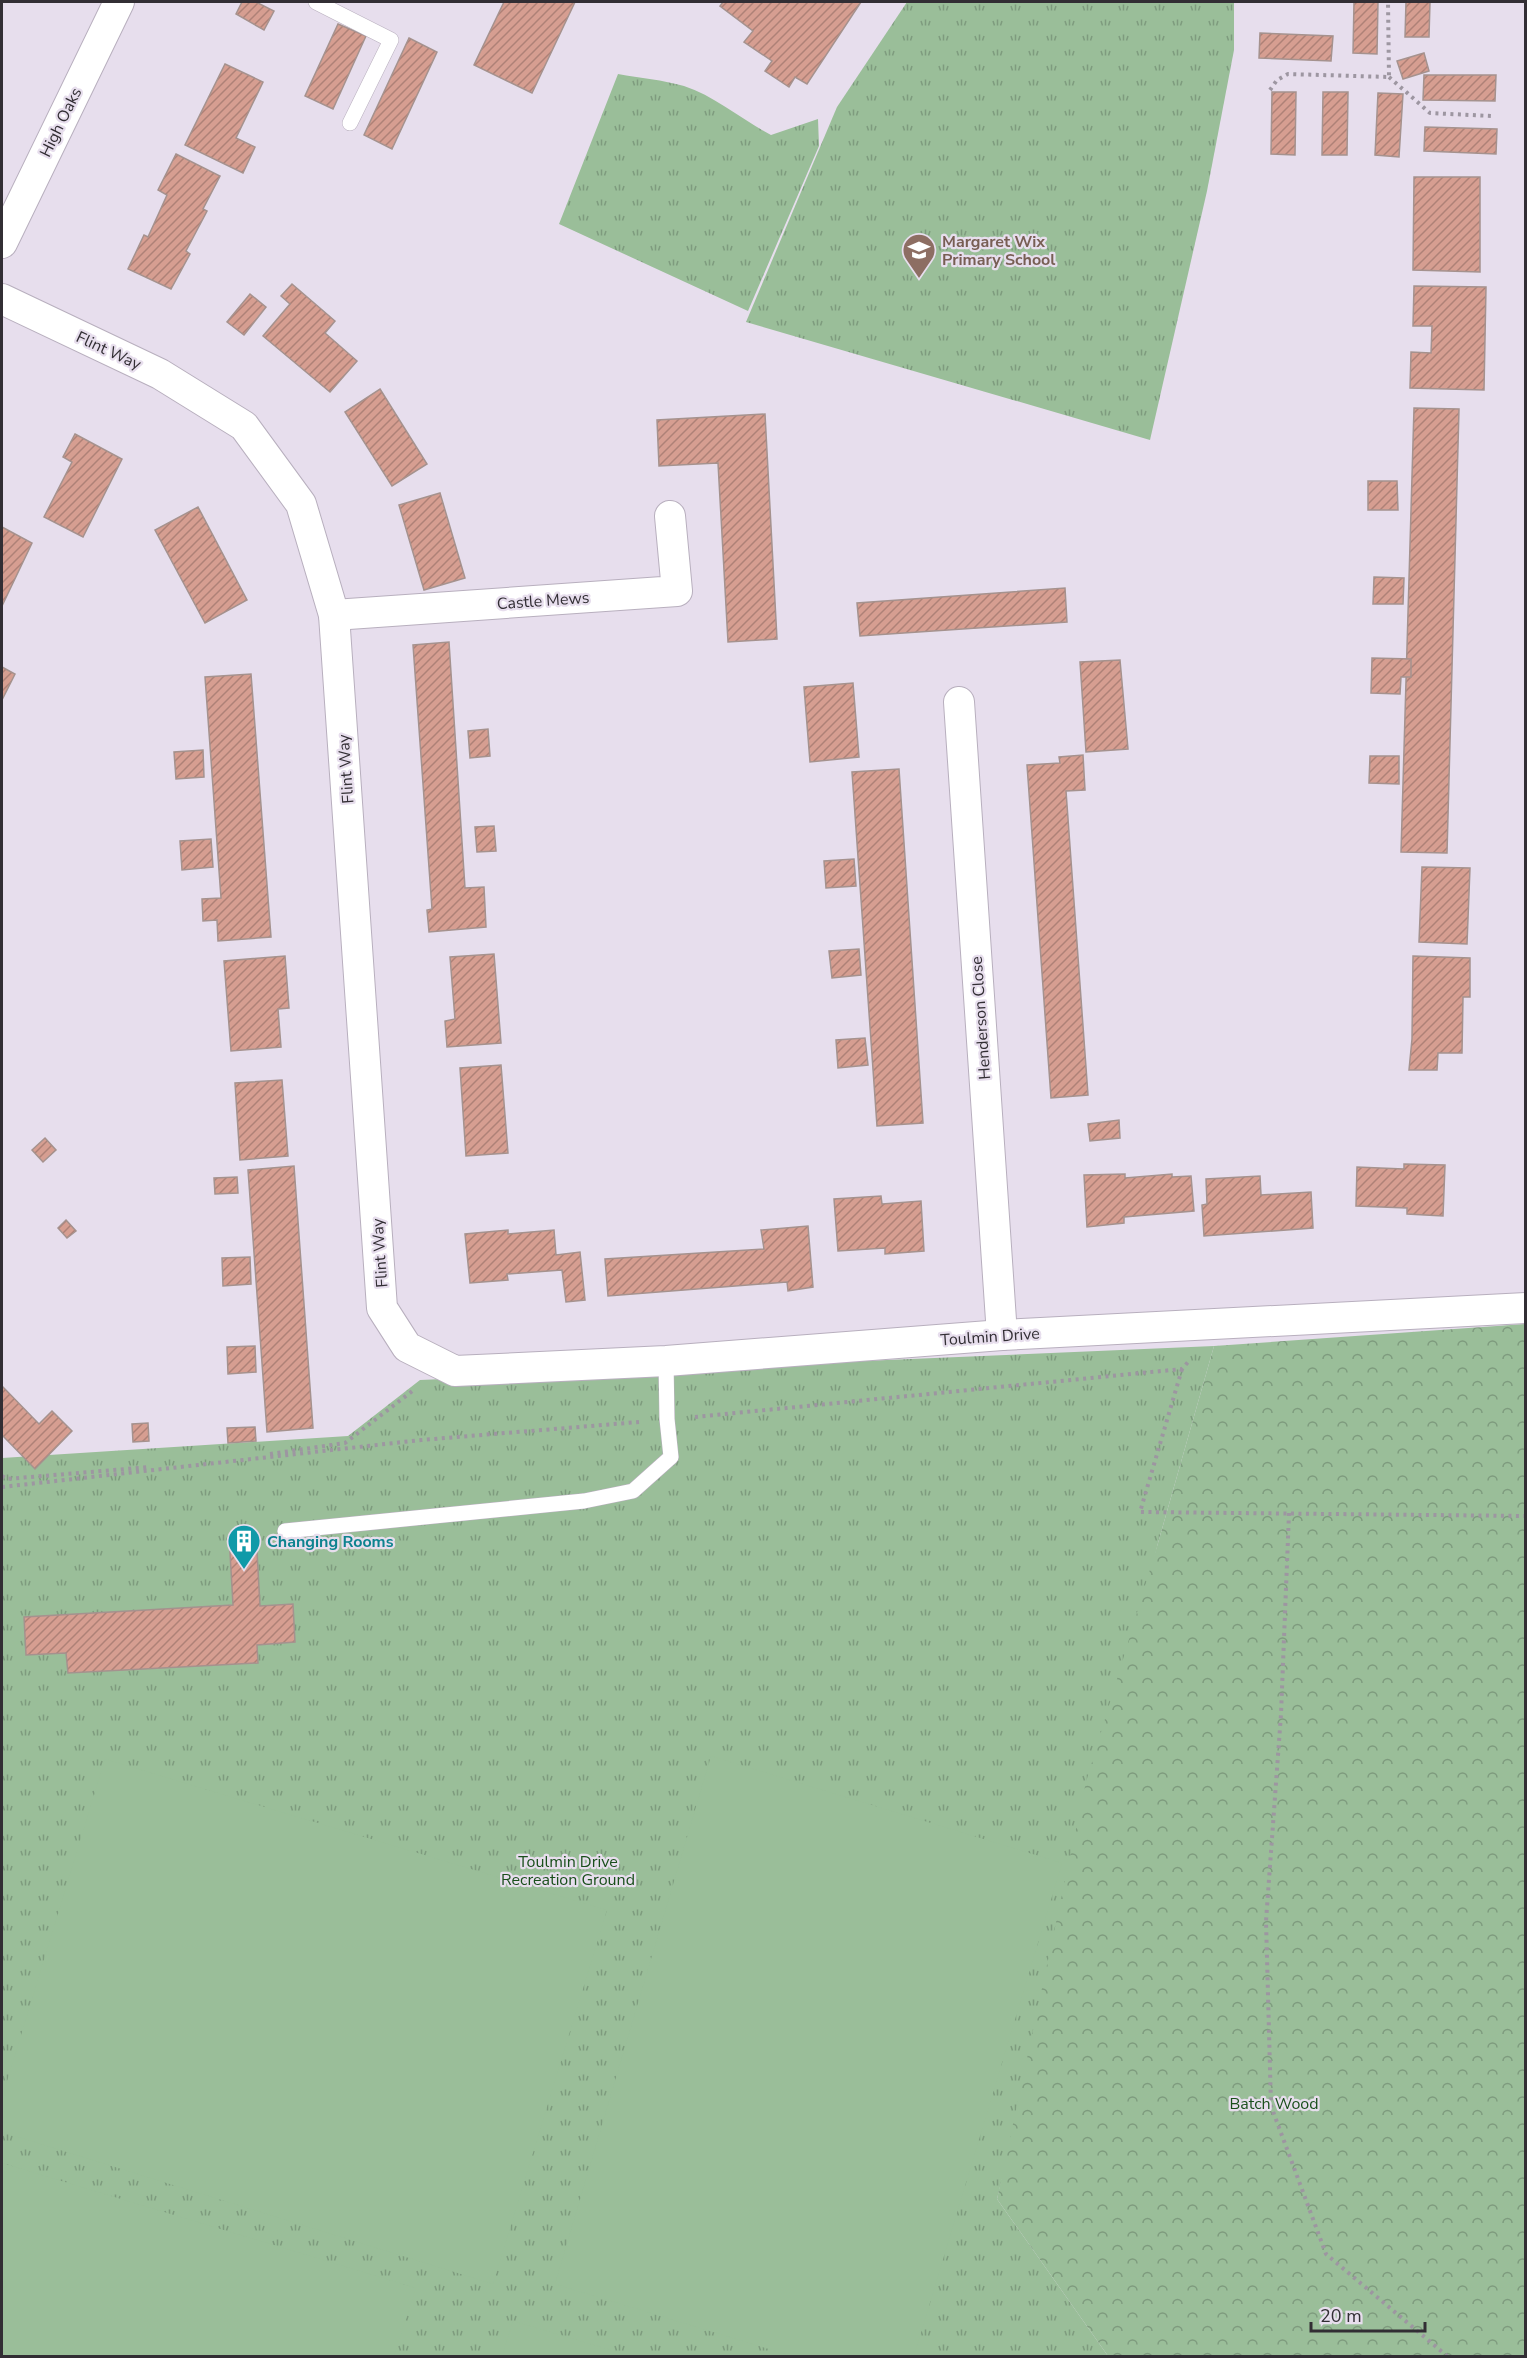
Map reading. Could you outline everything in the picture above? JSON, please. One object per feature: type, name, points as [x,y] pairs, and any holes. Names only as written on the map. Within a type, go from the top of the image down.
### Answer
[{"type":"street","name":"High Oaks","points":[[2,243],[119,2]]},
{"type":"street","name":"Flint Way","points":[[2,299],[160,374],[244,426],[302,504],[334,615],[382,1308],[407,1347],[450,1369]]},
{"type":"street","name":"Castle Mews","points":[[334,615],[677,591],[670,516]]},
{"type":"street","name":"Henderson Close","points":[[959,702],[1002,1335]]},
{"type":"street","name":"Toulmin Drive","points":[[450,1369],[666,1361],[1002,1335],[1526,1308]]},
{"type":"lane","points":[[316,2],[391,40],[350,123]]},
{"type":"lane","points":[[285,1531],[584,1501],[633,1491],[671,1457],[667,1419],[666,1361]]},
{"type":"path","points":[[1388,2],[1389,77]]},
{"type":"path","points":[[1270,90],[1277,80],[1288,74],[1389,77],[1430,113],[1491,116]]},
{"type":"path","points":[[1213,1324],[1182,1370],[1140,1512],[1526,1516]]},
{"type":"path","points":[[2,1476],[7,1479],[217,1462],[345,1443],[450,1369]]},
{"type":"path","points":[[2,1487],[421,1440],[1182,1370]]},
{"type":"path","points":[[1289,1513],[1281,1714],[1266,1921],[1271,2106],[1326,2254],[1447,2356]]},
{"type":"green space","name":"Margaret Wix Primary School","points":[[907,2],[1234,2],[1234,50],[1207,191],[1150,440],[746,322],[837,107]]},
{"type":"green space","points":[[618,74],[668,82],[695,90],[771,135],[818,119],[819,146],[748,311],[559,224]]},
{"type":"green space","name":"Batch Wood","points":[[1525,1324],[1525,2356],[1108,2356],[997,2199],[1086,1782],[1214,1346]]},
{"type":"green space","name":"Toulmin Drive Recreation Ground","points":[[1214,1346],[1158,1543],[997,2199],[1108,2356],[2,2356],[2,1458],[348,1436],[420,1380]]},
{"type":"green space","points":[[711,1756],[1062,1863],[914,2356],[792,2356],[555,2284]]},
{"type":"green space","points":[[105,1759],[607,1910],[493,2284],[2,2132],[2,2098]]},
{"type":"green space","points":[[2,2163],[416,2288],[394,2356],[2,2356]]},
{"type":"green space","points":[[513,2321],[631,2356],[502,2356]]},
{"type":"building","points":[[242,2],[256,2],[274,11],[264,30],[236,14]]},
{"type":"building","points":[[504,2],[575,2],[532,93],[474,65]]},
{"type":"building","points":[[723,2],[861,2],[807,84],[795,77],[789,87],[765,71],[772,61],[744,42],[753,31],[720,6]]},
{"type":"building","points":[[1354,2],[1378,2],[1377,54],[1353,53]]},
{"type":"building","points":[[1406,2],[1430,2],[1429,37],[1405,37]]},
{"type":"building","points":[[338,24],[366,36],[333,109],[305,96]]},
{"type":"building","points":[[1260,33],[1333,36],[1331,61],[1259,58]]},
{"type":"building","points":[[409,38],[437,52],[392,149],[364,135]]},
{"type":"building","points":[[1424,53],[1429,71],[1403,79],[1397,61]]},
{"type":"building","points":[[225,64],[263,82],[236,138],[255,147],[243,173],[185,145]]},
{"type":"building","points":[[1424,75],[1496,75],[1495,101],[1423,100]]},
{"type":"building","points":[[1272,92],[1296,92],[1295,155],[1271,154]]},
{"type":"building","points":[[1323,92],[1348,92],[1347,155],[1322,155]]},
{"type":"building","points":[[1378,93],[1403,94],[1399,157],[1375,155]]},
{"type":"building","points":[[1425,127],[1497,129],[1496,154],[1424,151]]},
{"type":"building","points":[[176,154],[220,176],[203,209],[207,211],[186,251],[190,254],[171,289],[128,269],[144,235],[148,237],[167,195],[158,190]]},
{"type":"building","points":[[1414,177],[1480,177],[1480,272],[1413,270]]},
{"type":"building","points":[[292,284],[335,321],[325,333],[357,361],[330,392],[263,336],[290,304],[281,296]]},
{"type":"building","points":[[1414,286],[1486,287],[1484,390],[1410,388],[1411,352],[1431,353],[1432,326],[1413,326]]},
{"type":"building","points":[[250,294],[266,307],[244,335],[227,322]]},
{"type":"building","points":[[380,389],[427,464],[392,486],[345,412]]},
{"type":"building","points":[[1414,408],[1459,409],[1447,853],[1401,852]]},
{"type":"building","points":[[765,414],[777,639],[728,642],[718,463],[659,466],[657,420]]},
{"type":"building","points":[[75,434],[122,459],[83,537],[44,517],[72,462],[63,457]]},
{"type":"building","points":[[1368,481],[1397,481],[1398,510],[1368,510]]},
{"type":"building","points":[[440,493],[465,578],[424,590],[399,505]]},
{"type":"building","points":[[198,507],[247,600],[205,623],[155,530]]},
{"type":"building","points":[[2,527],[32,543],[2,606]]},
{"type":"building","points":[[1374,577],[1404,578],[1403,604],[1373,604]]},
{"type":"building","points":[[1065,588],[1067,622],[860,636],[857,603]]},
{"type":"building","points":[[449,642],[465,888],[484,887],[486,927],[429,932],[427,910],[432,909],[413,645]]},
{"type":"building","points":[[1372,658],[1411,659],[1411,677],[1401,677],[1400,694],[1371,693]]},
{"type":"building","points":[[1120,660],[1128,749],[1086,752],[1080,662]]},
{"type":"building","points":[[2,667],[15,674],[2,700]]},
{"type":"building","points":[[251,674],[271,937],[218,941],[217,920],[203,921],[202,899],[221,898],[205,677]]},
{"type":"building","points":[[853,683],[859,757],[810,762],[804,687]]},
{"type":"building","points":[[488,729],[490,756],[470,758],[468,731]]},
{"type":"building","points":[[203,750],[204,777],[176,779],[174,752]]},
{"type":"building","points":[[1083,755],[1085,790],[1066,791],[1088,1095],[1051,1098],[1027,765],[1060,763],[1059,757]]},
{"type":"building","points":[[1370,756],[1399,756],[1399,784],[1369,783]]},
{"type":"building","points":[[899,769],[923,1123],[877,1126],[852,772]]},
{"type":"building","points":[[494,826],[496,851],[477,852],[475,827]]},
{"type":"building","points":[[211,839],[213,867],[182,870],[180,841]]},
{"type":"building","points":[[854,859],[856,886],[826,888],[824,861]]},
{"type":"building","points":[[1422,867],[1470,868],[1467,944],[1419,942]]},
{"type":"building","points":[[859,949],[861,975],[832,978],[829,951]]},
{"type":"building","points":[[494,954],[501,1043],[447,1047],[445,1021],[455,1019],[450,957]]},
{"type":"building","points":[[285,956],[289,1008],[278,1009],[281,1047],[231,1051],[224,961]]},
{"type":"building","points":[[1413,956],[1470,958],[1470,997],[1463,997],[1462,1053],[1438,1053],[1437,1070],[1409,1070],[1412,1039]]},
{"type":"building","points":[[865,1038],[868,1065],[838,1068],[836,1040]]},
{"type":"building","points":[[501,1065],[508,1153],[466,1156],[460,1068]]},
{"type":"building","points":[[282,1080],[288,1156],[240,1160],[235,1083]]},
{"type":"building","points":[[1119,1120],[1120,1138],[1090,1141],[1088,1124]]},
{"type":"building","points":[[45,1138],[56,1150],[43,1162],[32,1150]]},
{"type":"building","points":[[1404,1164],[1445,1165],[1443,1216],[1407,1214],[1407,1208],[1356,1206],[1357,1167],[1404,1169]]},
{"type":"building","points":[[294,1166],[313,1428],[267,1432],[248,1170]]},
{"type":"building","points":[[1125,1174],[1125,1178],[1172,1174],[1172,1177],[1191,1176],[1194,1211],[1124,1217],[1124,1223],[1087,1227],[1084,1175]]},
{"type":"building","points":[[1260,1176],[1261,1195],[1311,1192],[1313,1228],[1204,1236],[1202,1205],[1207,1204],[1206,1179]]},
{"type":"building","points":[[237,1177],[238,1193],[215,1194],[214,1178]]},
{"type":"building","points":[[881,1196],[882,1204],[921,1201],[924,1251],[885,1254],[885,1248],[838,1251],[834,1199]]},
{"type":"building","points":[[66,1220],[76,1231],[67,1238],[58,1228]]},
{"type":"building","points":[[808,1226],[813,1287],[788,1291],[787,1282],[608,1296],[605,1259],[764,1249],[761,1230]]},
{"type":"building","points":[[508,1230],[508,1234],[554,1230],[556,1255],[580,1252],[585,1300],[566,1302],[562,1270],[507,1274],[508,1280],[470,1283],[465,1234]]},
{"type":"building","points":[[250,1257],[251,1284],[223,1286],[222,1258]]},
{"type":"building","points":[[255,1346],[256,1372],[228,1374],[227,1347]]},
{"type":"building","points":[[2,1386],[39,1424],[52,1411],[72,1431],[35,1469],[2,1435]]},
{"type":"building","points":[[148,1423],[149,1441],[133,1442],[132,1424]]},
{"type":"building","points":[[255,1427],[256,1441],[228,1443],[227,1428]]},
{"type":"building","name":"Changing Rooms","points":[[256,1533],[260,1606],[293,1604],[295,1642],[257,1645],[258,1663],[68,1673],[66,1653],[26,1655],[24,1617],[233,1605],[229,1535]]},
{"type":"place","name":"Margaret Wix Primary School","points":[[919,279]]},
{"type":"place","name":"Changing Rooms","points":[[244,1570]]}]
